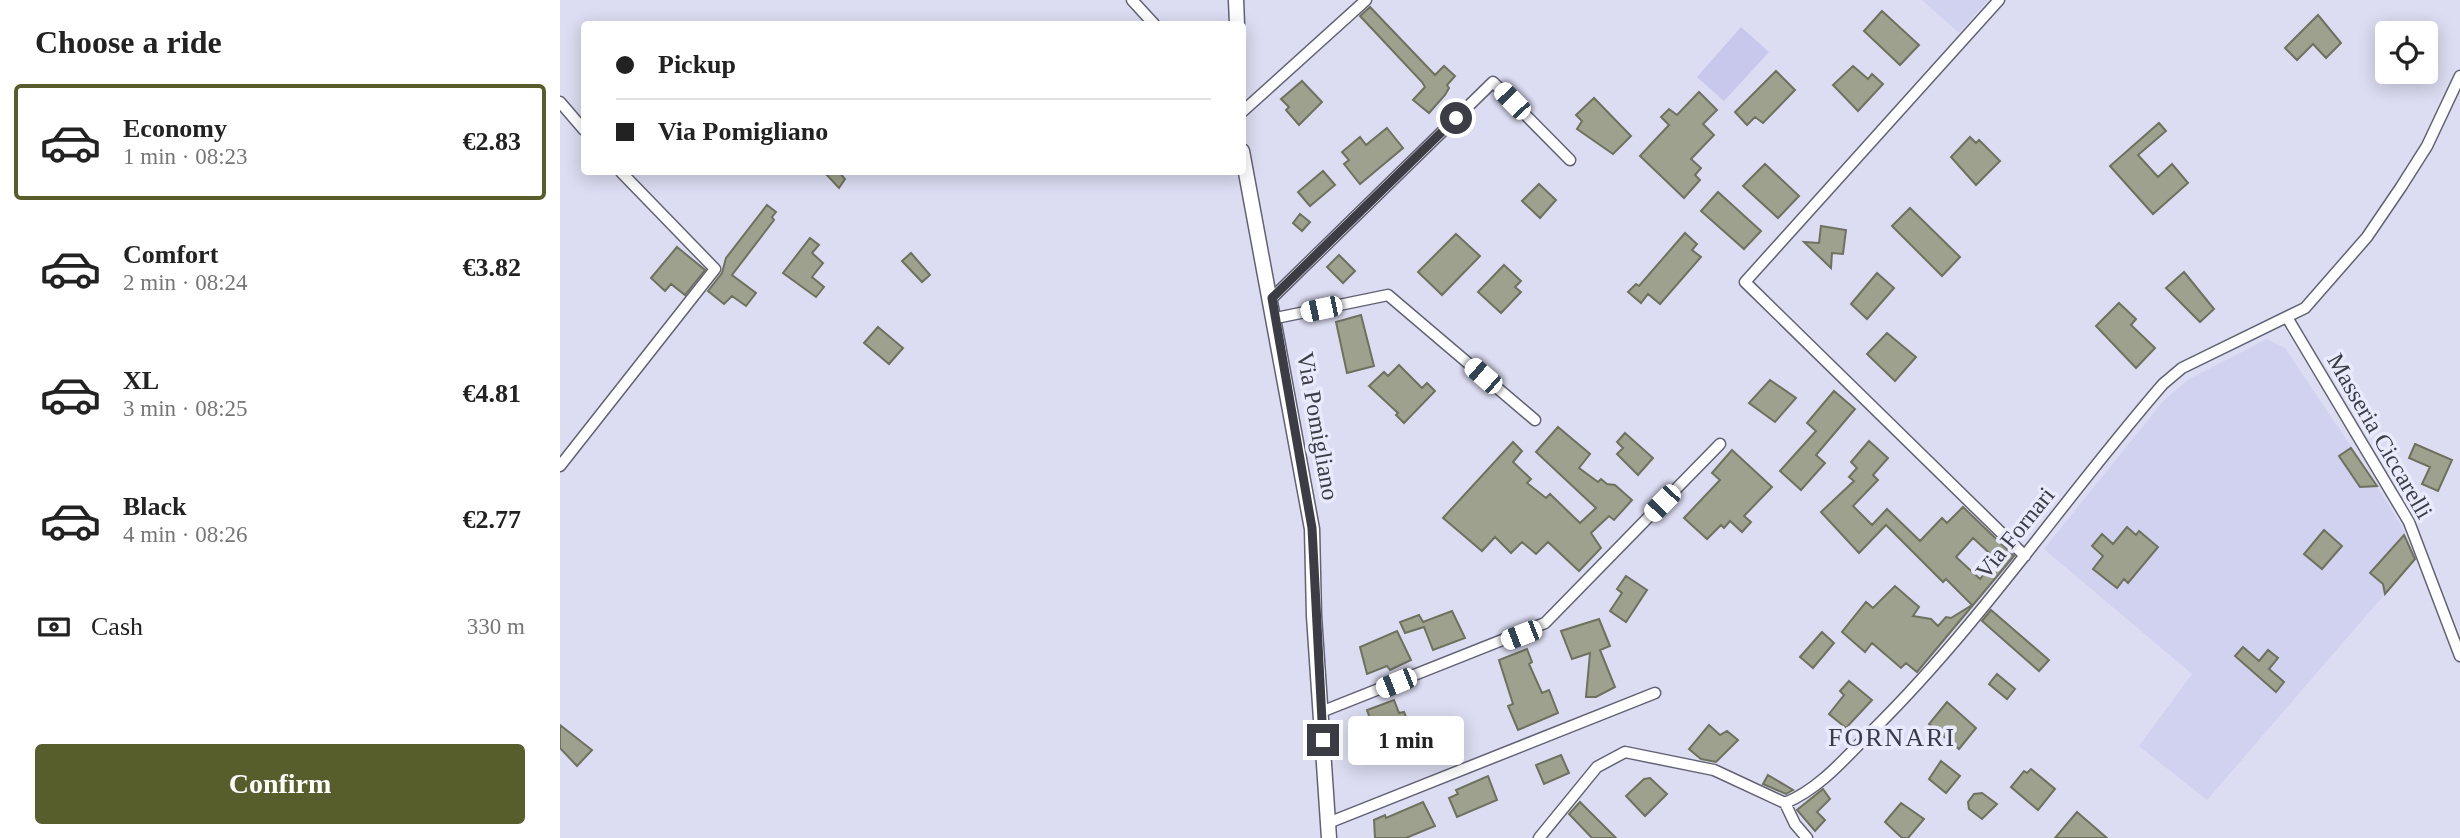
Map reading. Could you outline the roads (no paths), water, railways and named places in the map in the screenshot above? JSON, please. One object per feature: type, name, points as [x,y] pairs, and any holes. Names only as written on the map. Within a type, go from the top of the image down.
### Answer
[{"type":"street","points":[[1132,0],[1151,21]]},
{"type":"street","points":[[1236,0],[1237,21]]},
{"type":"street","points":[[1246,108],[1366,0]]},
{"type":"street","points":[[1999,0],[1745,282],[2025,556]]},
{"type":"street","name":"Via Fornari","points":[[1785,803],[1800,797],[1839,764],[1900,704],[2025,556],[2163,384],[2182,368],[2288,319],[2305,308],[2367,237],[2427,146],[2460,76]]},
{"type":"street","points":[[1272,298],[1493,82],[1570,160]]},
{"type":"street","points":[[560,102],[581,126]]},
{"type":"street","name":"Via Pomigliano","points":[[1246,171],[1276,318],[1312,528],[1329,838]]},
{"type":"street","points":[[560,466],[715,269],[624,175]]},
{"type":"street","points":[[1276,318],[1388,295],[1535,420]]},
{"type":"street","name":"Masseria Ciccarelli","points":[[2288,319],[2409,522],[2460,656]]},
{"type":"street","points":[[1321,712],[1545,623],[1720,444]]},
{"type":"street","points":[[1328,823],[1655,693]]},
{"type":"street","points":[[1539,838],[1597,767],[1625,752],[1714,769],[1785,803],[1795,824],[1807,838]]},
{"type":"district","name":"FORNARI","points":[[1892,737]]}]
